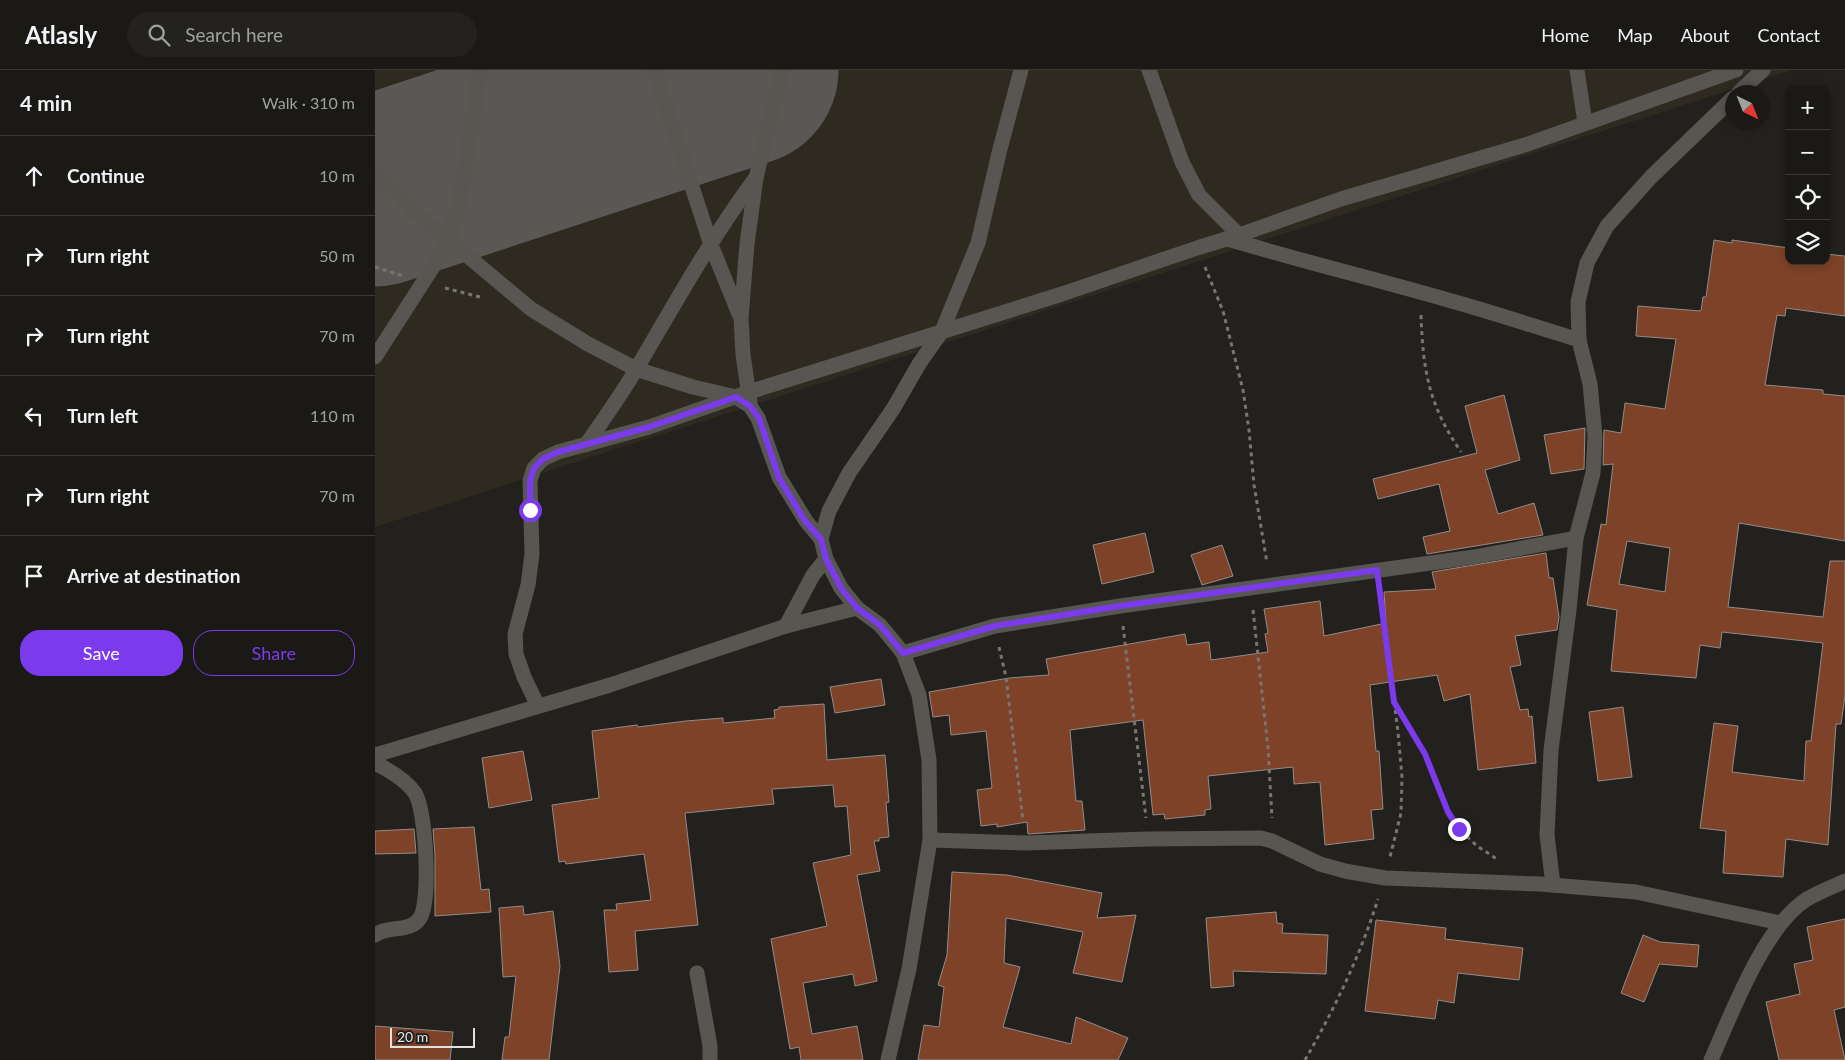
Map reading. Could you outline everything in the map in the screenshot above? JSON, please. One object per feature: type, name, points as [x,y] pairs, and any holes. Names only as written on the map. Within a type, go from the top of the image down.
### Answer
[{"type":"street","points":[[375,357],[438,259],[448,239],[460,201],[480,70]]},
{"type":"street","points":[[654,70],[711,245],[741,318]]},
{"type":"street","points":[[782,70],[756,178],[747,244],[741,318],[745,398],[759,418],[779,478],[805,521],[821,539],[826,559],[841,588],[857,608],[880,625],[903,653],[919,694],[927,751],[930,840],[909,969],[888,1060]]},
{"type":"street","points":[[821,539],[829,511],[849,473],[893,409],[919,364],[942,331],[978,243],[1021,70]]},
{"type":"street","points":[[1149,70],[1182,162],[1199,195],[1234,237],[1310,263],[1361,275],[1579,340]]},
{"type":"street","points":[[1577,70],[1585,123]]},
{"type":"street","points":[[538,706],[516,654],[515,634],[528,585],[532,554],[530,481],[534,468],[543,459],[558,452],[745,398],[942,331],[1062,294],[1234,237],[1341,199],[1525,145],[1736,70]]},
{"type":"street","points":[[1747,85],[1763,70]]},
{"type":"street","points":[[1553,885],[1547,835],[1551,750],[1568,619],[1576,538],[1587,502],[1593,473],[1595,436],[1590,384],[1579,340],[1578,302],[1587,263],[1607,226],[1651,177],[1725,106]]},
{"type":"street","points":[[375,175],[414,211],[531,309],[588,344],[636,370],[693,387],[745,398]]},
{"type":"street","points":[[586,445],[636,370],[730,213],[756,178]]},
{"type":"street","points":[[903,653],[995,626],[1250,587],[1474,557],[1576,538]]},
{"type":"street","points":[[786,626],[813,575],[826,559]]},
{"type":"street","points":[[375,754],[610,685],[786,626],[857,608]]},
{"type":"street","points":[[375,763],[401,779],[414,792],[420,804],[426,873],[424,908],[419,919],[409,927],[386,930],[375,935]]},
{"type":"street","points":[[930,840],[1026,842],[1261,838],[1272,841],[1320,864],[1345,871],[1385,878],[1553,885],[1636,892],[1780,923]]},
{"type":"street","points":[[1711,1060],[1745,983],[1780,923],[1806,900],[1845,881]]},
{"type":"street","points":[[697,973],[710,1046],[710,1060]]},
{"type":"path","points":[[1197,248],[1223,311],[1243,390],[1254,486],[1271,584]]},
{"type":"path","points":[[375,267],[484,298]]},
{"type":"path","points":[[1420,292],[1423,353],[1428,384],[1437,412],[1446,430],[1461,452]]},
{"type":"path","points":[[1305,1060],[1329,1018],[1363,944],[1385,878],[1401,813],[1402,777],[1377,570]]},
{"type":"path","points":[[1250,587],[1268,748],[1272,841]]},
{"type":"path","points":[[1120,606],[1133,700],[1148,839]]},
{"type":"path","points":[[995,626],[1006,677],[1026,842]]},
{"type":"path","points":[[1394,702],[1425,754],[1448,812],[1459,829],[1477,846],[1502,862]]},
{"type":"shaded area","points":[[375,70],[1792,70],[1745,85],[1725,85],[1725,92],[375,527]]},
{"type":"building","points":[[1714,240],[1732,243],[1732,240],[1785,247],[1785,265],[1830,265],[1830,254],[1845,256],[1845,316],[1786,308],[1785,316],[1777,315],[1765,385],[1823,390],[1823,394],[1845,396],[1845,541],[1739,523],[1728,607],[1823,617],[1830,561],[1845,561],[1845,696],[1841,724],[1836,724],[1828,845],[1786,839],[1783,877],[1723,873],[1726,831],[1700,828],[1714,723],[1738,726],[1732,772],[1804,781],[1806,741],[1811,741],[1823,643],[1722,632],[1720,648],[1700,645],[1696,678],[1611,671],[1617,610],[1587,605],[1601,524],[1606,525],[1613,464],[1603,465],[1604,430],[1621,433],[1625,403],[1665,409],[1676,339],[1636,336],[1638,306],[1701,311],[1703,297],[1706,297]],"holes":[[[1627,541],[1670,548],[1665,592],[1619,584]]]},
{"type":"building","points":[[1504,395],[1520,460],[1485,470],[1498,514],[1534,503],[1543,535],[1427,554],[1423,537],[1450,531],[1439,484],[1378,499],[1373,479],[1477,453],[1465,406]]},
{"type":"building","points":[[1585,428],[1584,469],[1551,474],[1544,435]]},
{"type":"building","points":[[1145,533],[1154,572],[1102,584],[1093,545]]},
{"type":"building","points":[[1222,545],[1233,576],[1202,585],[1191,555]]},
{"type":"building","points":[[1546,553],[1549,578],[1553,578],[1559,617],[1557,630],[1515,636],[1521,665],[1510,667],[1520,710],[1528,709],[1529,717],[1532,716],[1536,763],[1478,770],[1470,694],[1444,701],[1437,675],[1370,685],[1376,751],[1379,751],[1383,809],[1371,810],[1374,839],[1325,845],[1320,782],[1294,784],[1293,767],[1208,776],[1211,809],[1205,810],[1205,815],[1165,819],[1164,814],[1153,815],[1143,720],[1070,730],[1076,801],[1082,801],[1085,830],[1028,834],[1027,822],[997,827],[997,824],[981,826],[977,790],[992,788],[986,731],[951,735],[949,715],[933,717],[929,692],[1009,678],[1049,675],[1046,659],[1185,634],[1187,645],[1209,642],[1211,660],[1268,652],[1265,634],[1268,633],[1264,609],[1320,601],[1324,636],[1386,623],[1384,592],[1436,589],[1432,572]]},
{"type":"building","points":[[881,679],[885,705],[835,713],[830,687]]},
{"type":"building","points":[[824,704],[827,760],[885,755],[889,802],[886,803],[889,837],[879,838],[879,841],[874,841],[880,871],[857,875],[877,981],[855,986],[853,974],[803,983],[812,1034],[857,1026],[863,1060],[801,1060],[799,1047],[790,1049],[771,939],[827,926],[813,863],[851,855],[847,806],[835,807],[833,785],[772,789],[774,804],[685,813],[698,925],[635,931],[638,970],[609,972],[604,910],[617,910],[616,904],[651,900],[644,854],[566,864],[565,861],[559,862],[552,805],[599,798],[592,731],[637,725],[638,727],[723,718],[723,723],[775,718],[774,710],[779,709],[779,707]]},
{"type":"building","points":[[1623,707],[1632,777],[1598,781],[1589,712]]},
{"type":"building","points":[[523,751],[532,800],[489,808],[482,758]]},
{"type":"building","points":[[474,827],[481,890],[489,889],[491,912],[435,916],[433,829]]},
{"type":"building","points":[[414,829],[416,853],[375,854],[375,831]]},
{"type":"building","points":[[952,872],[1007,875],[1102,893],[1097,918],[1136,915],[1122,982],[1073,973],[1083,932],[1006,918],[1004,963],[1020,967],[1003,1027],[1071,1044],[1076,1017],[1128,1038],[1118,1060],[918,1060],[924,1025],[939,1027],[944,987],[938,985],[947,955]]},
{"type":"building","points":[[523,906],[524,915],[553,911],[560,966],[549,1060],[502,1060],[505,1037],[509,1037],[516,976],[503,977],[499,908]]},
{"type":"building","points":[[1276,912],[1277,923],[1283,924],[1282,933],[1328,935],[1326,974],[1233,971],[1234,986],[1211,988],[1206,918]]},
{"type":"building","points":[[1845,919],[1845,1007],[1834,1010],[1845,1060],[1779,1060],[1766,1002],[1800,994],[1794,964],[1813,960],[1807,927]]},
{"type":"building","points":[[1376,920],[1446,928],[1445,939],[1523,948],[1519,980],[1458,973],[1454,1003],[1438,1000],[1435,1019],[1365,1011]]},
{"type":"building","points":[[1643,935],[1660,942],[1699,945],[1697,967],[1659,964],[1644,1002],[1621,993]]},
{"type":"building","points":[[375,1026],[453,1032],[450,1060],[375,1060]]},
{"type":"runway","points":[[375,191],[743,70]]},
{"type":"route","points":[[530,510],[530,481],[534,468],[543,459],[558,452],[649,427],[736,397],[750,406],[759,418],[779,478],[805,521],[821,539],[826,559],[841,588],[857,608],[880,625],[903,653],[995,626],[1120,606],[1377,570],[1394,702],[1425,754],[1448,812],[1459,829]]}]
